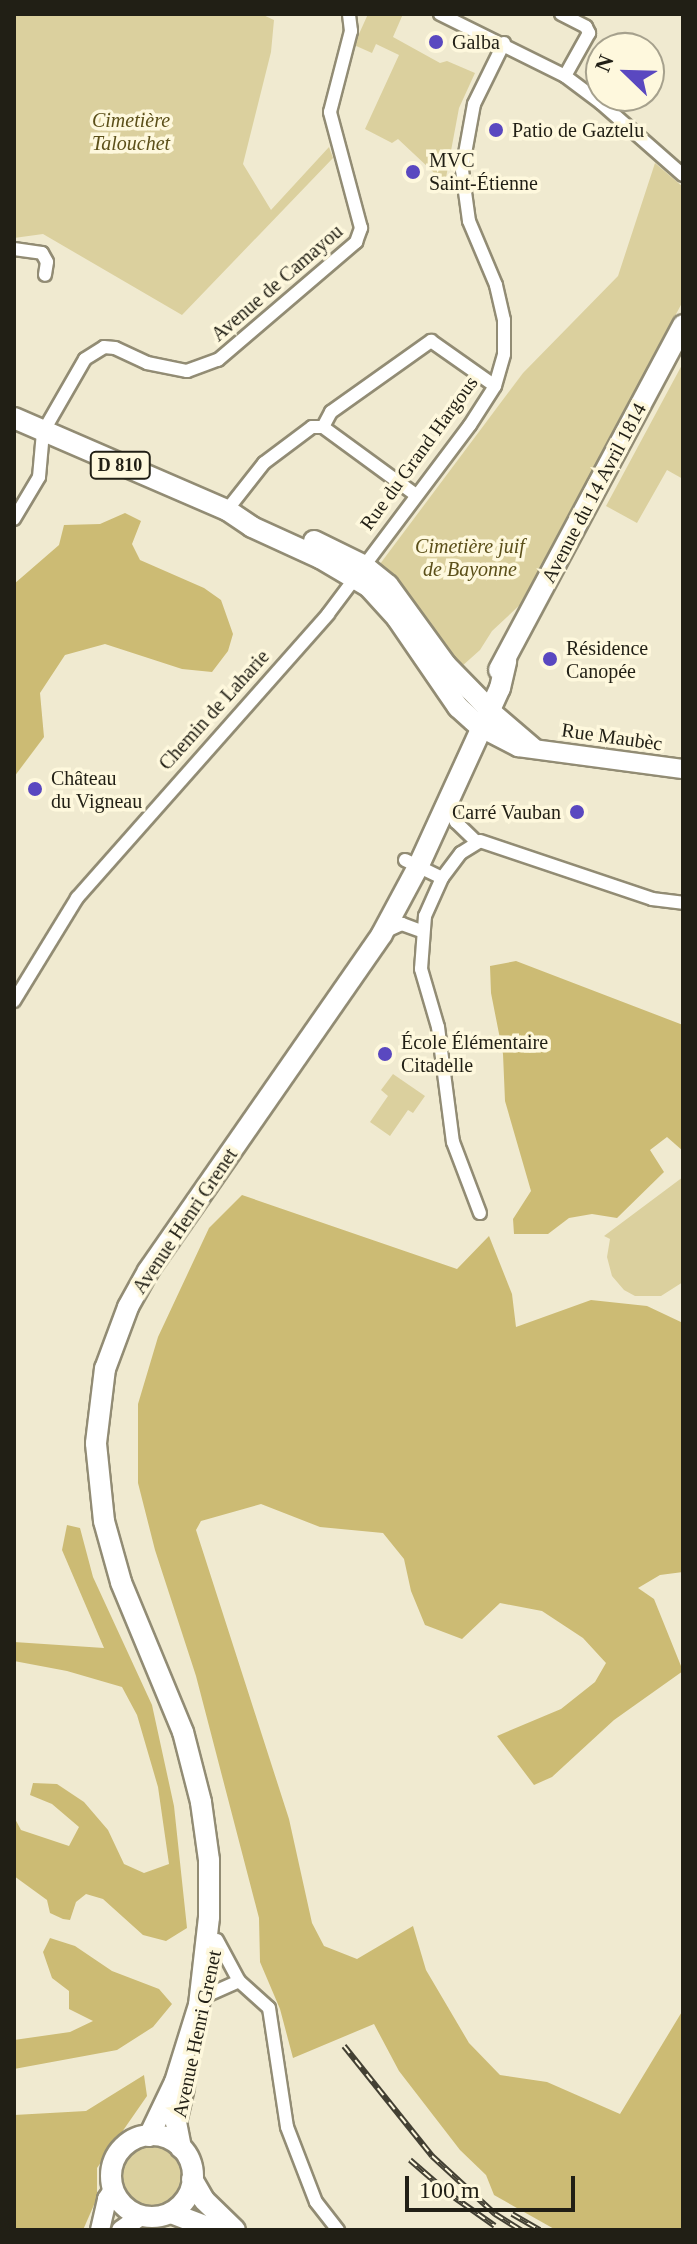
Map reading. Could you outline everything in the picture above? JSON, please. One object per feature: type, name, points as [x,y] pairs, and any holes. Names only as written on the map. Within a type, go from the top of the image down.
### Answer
[{"type":"main road","name":"Avenue du 14 Avril 1814","points":[[480,714],[500,688],[506,661],[683,325]]},
{"type":"main road","name":"D 810","points":[[14,418],[227,510],[248,513],[388,585],[480,714]]},
{"type":"main road","name":"Rue Maubèc","points":[[480,714],[504,742],[683,769]]},
{"type":"main road","name":"Avenue Henri Grenet","points":[[336,1003],[446,802],[480,714]]},
{"type":"main road","name":"Avenue Henri Grenet","points":[[149,2136],[175,2082],[199,2005],[209,1917],[209,1860],[201,1802],[183,1732],[121,1582],[97,1482],[96,1443],[105,1369],[119,1327],[148,1271],[382,934],[480,714]]},
{"type":"main road","name":"Avenue Henri Grenet","points":[[114,1557],[126,1576],[190,1720],[205,1772],[217,1836],[217,1940],[210,1994],[179,2104],[176,2122],[181,2148]]},
{"type":"main road","points":[[141,2216],[124,2207],[113,2190],[111,2178],[118,2154],[137,2138],[149,2136],[161,2137],[181,2148],[192,2168],[192,2179],[182,2204],[171,2213]]},
{"type":"main road","points":[[192,2179],[204,2200],[235,2230]]},
{"type":"main road","points":[[100,2230],[107,2199],[113,2190]]},
{"type":"main road","points":[[121,2230],[141,2216],[171,2213],[215,2230]]},
{"type":"street","name":"Avenue de Camayou","points":[[43,432],[85,359],[94,351],[115,348],[165,368],[187,371],[207,365],[233,351],[356,242],[361,228],[330,112],[351,31],[349,14]]},
{"type":"street","points":[[440,14],[504,43],[565,76],[601,103],[683,175]]},
{"type":"street","points":[[561,14],[589,33],[565,76]]},
{"type":"street","name":"Rue du Grand Hargous","points":[[358,571],[495,386],[504,354],[504,320],[496,285],[469,221],[462,170],[474,104],[504,43]]},
{"type":"street","points":[[14,249],[42,253],[47,262],[45,275]]},
{"type":"street","points":[[323,427],[331,412],[431,341],[495,386]]},
{"type":"street","points":[[227,510],[264,463],[312,427],[323,427],[416,495]]},
{"type":"street","points":[[14,519],[39,477],[43,432]]},
{"type":"street","name":"Chemin de Laharie","points":[[14,1001],[77,898],[106,861],[328,614],[358,571]]},
{"type":"street","points":[[446,802],[456,822],[476,841],[652,899],[683,903]]},
{"type":"street","points":[[476,841],[461,853],[442,878],[421,931],[421,969],[438,1027],[453,1142],[480,1213]]},
{"type":"street","points":[[412,864],[442,878]]},
{"type":"street","points":[[382,934],[396,924],[421,931]]},
{"type":"street","points":[[217,1940],[239,1981],[269,2008],[287,2127],[316,2202],[338,2230]]},
{"type":"street","points":[[210,1994],[239,1981]]},
{"type":"green space","name":"Cimetière Talouchet","points":[[14,14],[261,14],[274,20],[271,52],[243,164],[271,210],[329,147],[333,158],[182,315],[43,234],[14,238]]},
{"type":"green space","points":[[368,14],[403,14],[393,37],[440,63],[447,61],[475,73],[459,108],[445,183],[398,139],[392,143],[365,129],[399,55],[376,44],[372,53],[354,45]]},
{"type":"green space","name":"Cimetière juif de Bayonne","points":[[655,163],[683,187],[683,301],[524,601],[492,631],[480,650],[461,667],[447,657],[380,564],[523,373],[618,276]]},
{"type":"green space","points":[[683,363],[683,479],[667,470],[637,523],[606,506]]},
{"type":"green space","points":[[393,1074],[425,1096],[413,1113],[408,1110],[390,1136],[370,1122],[388,1096],[381,1090]]},
{"type":"green space","points":[[683,1177],[683,1282],[661,1296],[635,1296],[624,1290],[612,1276],[607,1257],[610,1239],[604,1236]]},
{"type":"green space","points":[[150,2143],[170,2149],[178,2157],[184,2177],[182,2188],[168,2204],[138,2207],[121,2191],[118,2170],[129,2151]]},
{"type":"shaded area","points":[[125,513],[141,521],[132,544],[140,560],[204,588],[221,600],[233,634],[228,651],[212,672],[182,669],[105,644],[65,655],[40,693],[44,737],[14,777],[14,584],[59,545],[64,525],[100,524]]},
{"type":"shaded area","points":[[516,961],[683,1025],[683,1151],[667,1137],[650,1150],[664,1172],[617,1218],[592,1214],[569,1218],[548,1234],[514,1234],[513,1219],[531,1191],[505,1101],[503,1054],[491,993],[490,966]]},
{"type":"shaded area","points":[[242,1195],[457,1269],[489,1236],[512,1294],[516,1327],[591,1300],[647,1306],[683,1323],[683,1572],[660,1575],[638,1588],[654,1599],[683,1671],[614,1720],[552,1777],[534,1785],[497,1736],[561,1709],[595,1682],[606,1663],[583,1638],[542,1611],[500,1603],[462,1639],[425,1625],[411,1591],[404,1559],[383,1533],[320,1527],[261,1504],[201,1521],[196,1530],[289,1819],[312,1923],[324,1946],[357,1959],[413,1926],[426,1970],[469,2043],[500,2075],[547,2082],[620,2114],[683,2010],[683,2230],[556,2230],[494,2195],[486,2175],[460,2150],[399,2071],[374,2024],[293,2058],[280,2009],[260,1962],[259,1918],[196,1676],[155,1550],[138,1483],[138,1404],[158,1337],[209,1228]]},
{"type":"shaded area","points":[[67,1525],[80,1528],[93,1577],[152,1705],[174,1806],[187,1928],[166,1941],[143,1935],[103,1899],[86,1894],[76,1902],[70,1920],[63,1919],[50,1913],[47,1900],[14,1876],[14,1817],[21,1830],[69,1846],[79,1827],[52,1804],[30,1795],[33,1783],[57,1784],[84,1802],[108,1830],[124,1864],[144,1873],[169,1864],[158,1787],[137,1715],[122,1687],[67,1671],[14,1661],[14,1642],[104,1648],[62,1550]]},
{"type":"shaded area","points":[[50,1938],[75,1946],[112,1971],[159,1989],[172,2004],[153,2027],[117,2050],[14,2069],[14,2040],[70,2032],[93,2021],[69,2009],[69,1991],[52,1978],[43,1952]]},
{"type":"shaded area","points":[[144,2075],[147,2096],[97,2168],[97,2198],[83,2230],[14,2230],[14,2115],[86,2111]]},
{"type":"railway","points":[[344,2046],[432,2156],[495,2214],[521,2230]]},
{"type":"railway","points":[[410,2160],[448,2193],[495,2226]]},
{"type":"railway","points":[[512,2214],[540,2230]]},
{"type":"place","name":"Galba","points":[[436,42]]},
{"type":"place","name":"Patio de Gaztelu","points":[[496,130]]},
{"type":"place","name":"MVC Saint-Étienne","points":[[413,172]]},
{"type":"place","name":"Résidence Canopée","points":[[550,659]]},
{"type":"place","name":"Château du Vigneau","points":[[35,789]]},
{"type":"place","name":"Carré Vauban","points":[[577,812]]},
{"type":"place","name":"École Élémentaire Citadelle","points":[[385,1054]]}]
